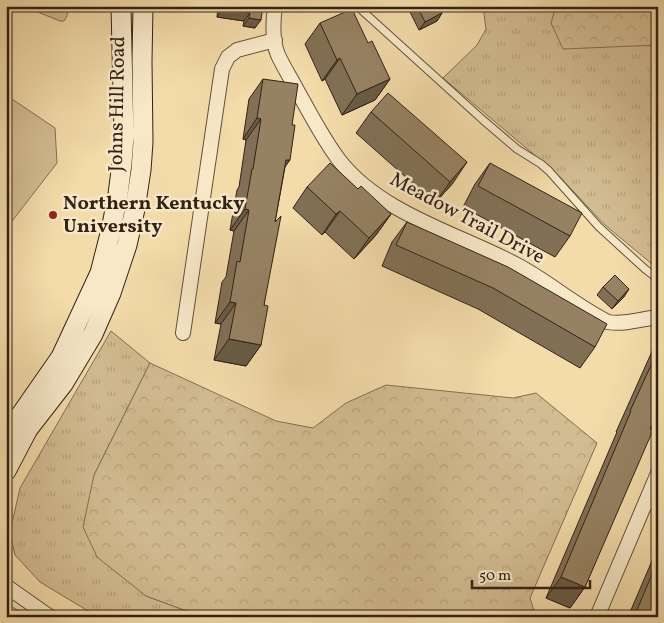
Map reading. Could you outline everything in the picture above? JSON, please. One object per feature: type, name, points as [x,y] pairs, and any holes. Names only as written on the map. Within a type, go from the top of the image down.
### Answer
[{"type":"main road","name":"Johns Hill Road","points":[[6,436],[60,357],[100,273],[111,230],[120,179],[124,137],[121,6]]},
{"type":"main road","name":"Johns Hill Road","points":[[6,470],[28,429],[63,384],[93,334],[111,293],[127,245],[135,209],[143,142],[143,6]]},
{"type":"street","name":"Meadow Trail Drive","points":[[276,6],[274,15],[275,40],[278,53],[321,134],[340,161],[383,200],[518,266],[608,322],[624,323],[658,317]]},
{"type":"street","points":[[183,333],[222,70],[228,57],[237,50],[275,40]]},
{"type":"street","points":[[597,617],[658,473]]},
{"type":"street","points":[[6,586],[50,617]]},
{"type":"street","points":[[6,612],[14,617]]},
{"type":"lane","points":[[357,6],[483,120],[549,171],[599,227],[658,279]]},
{"type":"lane","points":[[642,510],[658,502]]},
{"type":"green space","points":[[34,6],[67,6],[68,12],[64,21],[60,21],[35,11],[32,8]]},
{"type":"green space","points":[[483,6],[556,6],[552,23],[658,45],[658,269],[605,225],[557,174],[443,78],[477,45],[486,29]]},
{"type":"green space","points":[[556,6],[658,6],[658,45],[563,49],[551,23]]},
{"type":"green space","points":[[6,95],[55,128],[57,163],[6,229]]},
{"type":"green space","points":[[111,331],[150,363],[94,475],[146,596],[203,617],[98,617],[40,582],[15,555],[10,532],[20,488]]},
{"type":"green space","points":[[150,363],[276,421],[313,428],[346,403],[386,385],[513,398],[536,393],[597,443],[530,598],[536,617],[203,617],[146,596],[97,557],[83,527],[94,475]]},
{"type":"building","points":[[223,6],[263,6],[261,20],[249,18],[250,13],[222,9]]},
{"type":"building","points":[[417,6],[439,6],[442,13],[425,22]]},
{"type":"building","points":[[352,9],[368,43],[372,41],[390,79],[357,94],[340,58],[337,60],[320,23]]},
{"type":"building","points":[[263,79],[298,84],[292,125],[295,125],[290,160],[286,160],[275,222],[281,216],[264,305],[268,306],[261,345],[229,339],[236,303],[230,302],[237,261],[240,262],[249,210],[245,209],[261,119],[257,118]]},
{"type":"building","points":[[388,93],[467,162],[450,182],[371,112]]},
{"type":"building","points":[[330,163],[358,189],[361,186],[391,214],[369,238],[340,211],[336,214],[307,187]]},
{"type":"building","points":[[490,163],[582,213],[570,236],[478,186]]},
{"type":"building","points":[[407,222],[508,267],[607,324],[595,347],[493,288],[396,245]]},
{"type":"building","points":[[615,275],[629,289],[618,301],[603,287]]},
{"type":"building","points":[[658,350],[658,412],[650,429],[653,430],[585,587],[561,577],[630,411]]},
{"type":"building","points":[[658,560],[658,617],[634,617]]},
{"type":"place","name":"Northern Kentucky University","points":[[53,215]]}]
